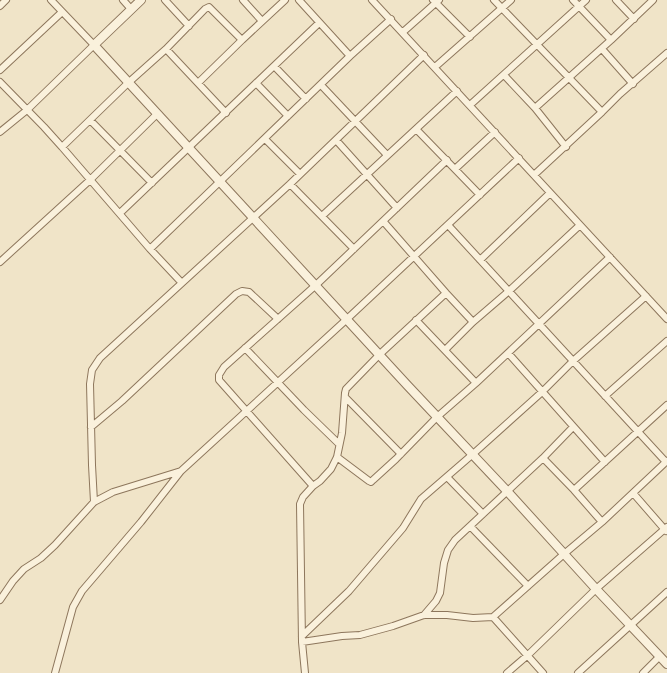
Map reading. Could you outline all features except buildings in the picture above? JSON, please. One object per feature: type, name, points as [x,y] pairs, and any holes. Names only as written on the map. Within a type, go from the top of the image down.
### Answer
[{"type":"street","points":[[0,6],[6,0]]},
{"type":"street","points":[[51,0],[667,664]]},
{"type":"street","points":[[122,0],[131,9]]},
{"type":"street","points":[[0,132],[27,110],[141,0]]},
{"type":"street","points":[[165,0],[189,26]]},
{"type":"street","points":[[243,0],[262,21]]},
{"type":"street","points":[[198,83],[285,0]]},
{"type":"street","points":[[299,0],[350,56]]},
{"type":"street","points":[[372,0],[436,67],[667,319]]},
{"type":"street","points":[[494,0],[602,112]]},
{"type":"street","points":[[436,67],[511,0]]},
{"type":"street","points":[[573,0],[611,40]]},
{"type":"street","points":[[470,105],[586,0]]},
{"type":"street","points":[[616,0],[634,19]]},
{"type":"street","points":[[535,108],[602,49],[653,0]]},
{"type":"street","points":[[403,32],[436,1],[470,37]]},
{"type":"street","points":[[62,147],[128,83],[166,49],[205,9],[209,7],[242,40]]},
{"type":"street","points":[[0,70],[62,12]]},
{"type":"street","points":[[150,249],[350,56],[391,19]]},
{"type":"street","points":[[120,213],[319,23]]},
{"type":"street","points":[[166,49],[226,113]]},
{"type":"street","points":[[602,49],[633,84]]},
{"type":"street","points":[[534,175],[566,147],[620,94],[667,53]]},
{"type":"street","points":[[94,502],[90,384],[92,370],[100,358],[290,184],[424,55]]},
{"type":"street","points":[[274,66],[306,99]]},
{"type":"street","points":[[504,75],[535,108],[566,147]]},
{"type":"street","points":[[0,82],[62,147],[150,249],[182,282]]},
{"type":"street","points":[[256,83],[288,116]]},
{"type":"street","points":[[321,85],[387,155]]},
{"type":"street","points":[[322,216],[457,91]]},
{"type":"street","points":[[0,262],[90,180],[157,114]]},
{"type":"street","points":[[90,120],[152,183]]},
{"type":"street","points":[[416,129],[480,195]]},
{"type":"street","points":[[455,170],[495,132]]},
{"type":"street","points":[[265,139],[300,174]]},
{"type":"street","points":[[336,140],[397,208]]},
{"type":"street","points":[[55,673],[73,607],[82,591],[141,522],[181,472],[347,320],[519,158]]},
{"type":"street","points":[[313,486],[246,412],[219,380],[219,375],[224,367],[316,285],[447,160]]},
{"type":"street","points":[[290,184],[354,249]]},
{"type":"street","points":[[480,260],[550,193]]},
{"type":"street","points":[[383,221],[473,322]]},
{"type":"street","points":[[302,639],[360,635],[393,626],[424,615],[493,618],[602,522],[666,461],[448,225]]},
{"type":"street","points":[[445,350],[473,322],[509,291],[580,225]]},
{"type":"street","points":[[337,457],[371,482],[438,417],[610,257]]},
{"type":"street","points":[[91,427],[122,401],[236,294],[242,291],[248,292],[278,319]]},
{"type":"street","points":[[305,673],[302,639],[300,504],[303,497],[331,469],[337,457],[342,433],[346,390],[380,354],[446,293]]},
{"type":"street","points":[[302,639],[349,591],[403,528],[421,499],[542,392],[573,361],[646,296]]},
{"type":"street","points":[[416,320],[476,383]]},
{"type":"street","points":[[605,396],[667,341]]},
{"type":"street","points":[[245,348],[304,410],[340,444]]},
{"type":"street","points":[[508,353],[605,462]]},
{"type":"street","points":[[345,397],[401,454]]},
{"type":"street","points":[[574,490],[667,405]]},
{"type":"street","points":[[424,615],[436,601],[440,593],[444,563],[448,550],[455,540],[574,427]]},
{"type":"street","points":[[543,458],[602,522]]},
{"type":"street","points":[[0,600],[13,581],[24,569],[41,558],[55,545],[94,502],[113,492],[181,472]]},
{"type":"street","points":[[447,477],[483,514]]},
{"type":"street","points":[[507,673],[528,655],[596,589],[666,529],[633,493]]},
{"type":"street","points":[[470,526],[528,586]]},
{"type":"street","points":[[578,673],[667,592]]},
{"type":"street","points":[[493,618],[543,673]]},
{"type":"street","points":[[643,673],[660,656]]}]
